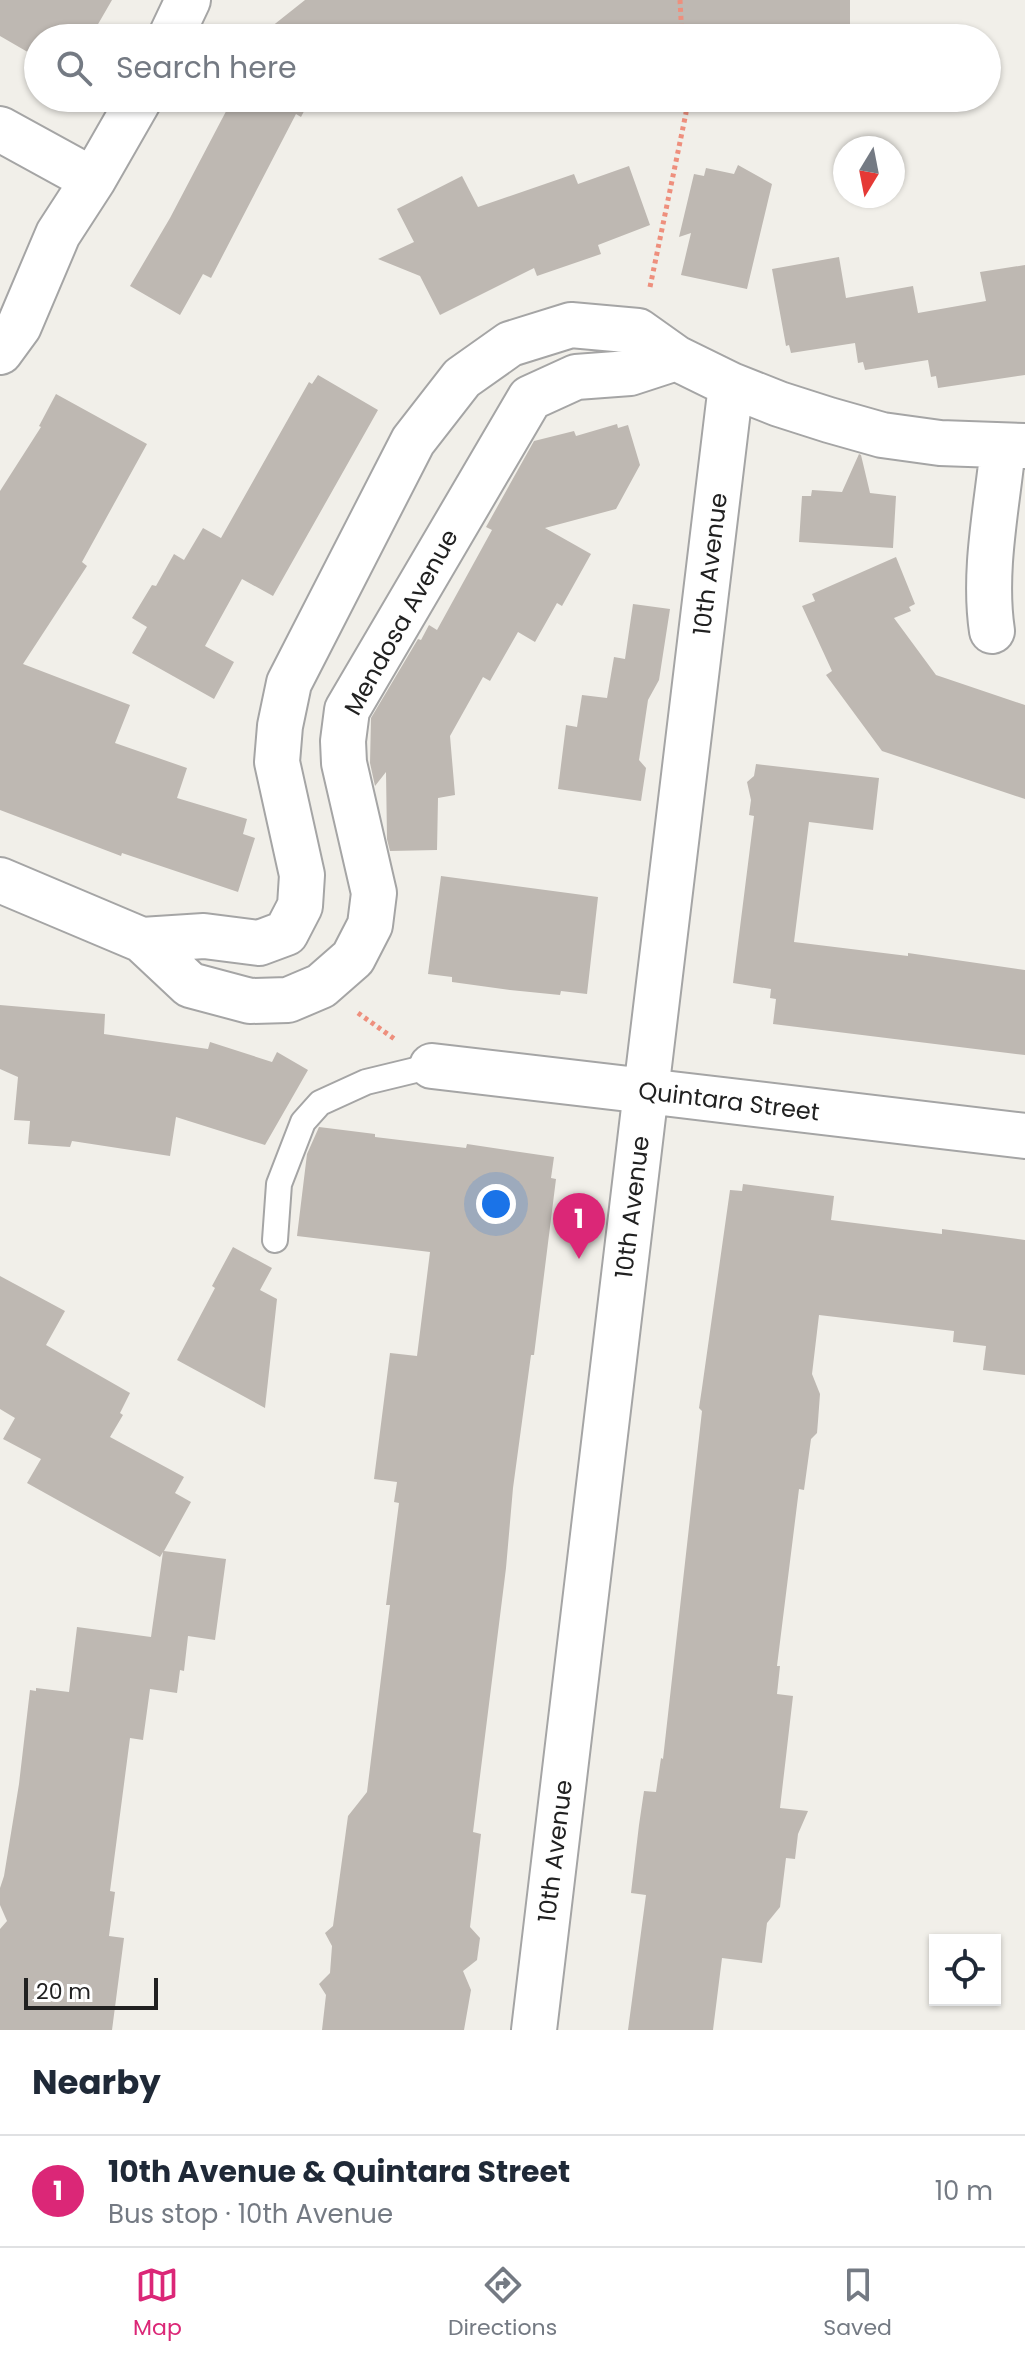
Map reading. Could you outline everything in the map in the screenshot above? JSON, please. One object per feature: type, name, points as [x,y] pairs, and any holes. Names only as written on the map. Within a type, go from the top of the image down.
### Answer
[{"type":"street","points":[[177,24],[188,0]]},
{"type":"street","points":[[0,352],[19,326],[58,234],[132,112]]},
{"type":"street","points":[[0,129],[93,180]]},
{"type":"street","points":[[0,288],[58,234]]},
{"type":"street","name":"Mendosa Avenue","points":[[142,940],[204,936],[259,943],[286,933],[300,906],[302,875],[277,762],[280,726],[289,683],[413,441],[462,378],[510,344],[571,325],[638,331]]},
{"type":"street","points":[[638,331],[676,358],[779,404],[882,435],[940,443],[1014,446],[989,580],[988,605],[992,631]]},
{"type":"street","name":"Mendosa Avenue","points":[[0,880],[142,940],[190,985],[250,1001],[288,1000],[321,986],[353,958],[370,925],[374,893],[344,763],[347,710],[530,398],[576,377],[630,373],[676,358]]},
{"type":"street","name":"10th Avenue","points":[[534,2030],[731,385]]},
{"type":"street","name":"Quintara Street","points":[[432,1066],[1025,1136]]},
{"type":"lane","points":[[275,1240],[279,1184],[303,1122],[320,1103],[366,1082],[432,1066]]},
{"type":"path","points":[[680,0],[681,24]]},
{"type":"path","points":[[638,331],[653,274],[684,112]]},
{"type":"path","points":[[321,986],[432,1066]]},
{"type":"building","points":[[0,0],[112,0],[98,24],[24,24],[24,50],[0,36]]},
{"type":"building","points":[[305,0],[850,0],[850,24],[275,24]]},
{"type":"building","points":[[226,112],[304,112],[301,117],[296,114],[211,278],[203,274],[180,315],[130,286]]},
{"type":"building","points":[[738,165],[772,184],[747,289],[681,275],[691,233],[679,237],[694,174],[704,176],[706,168],[734,174]]},
{"type":"building","points":[[629,166],[650,225],[598,245],[601,254],[537,276],[534,268],[440,315],[420,276],[378,259],[414,242],[397,209],[462,176],[478,207],[574,174],[578,184]]},
{"type":"building","points":[[839,257],[846,298],[913,286],[918,313],[986,301],[980,272],[1025,265],[1025,375],[938,388],[936,376],[931,377],[928,360],[865,370],[863,362],[858,363],[855,343],[791,353],[789,345],[786,346],[772,269]]},
{"type":"building","points":[[318,375],[378,410],[273,596],[242,579],[205,646],[234,662],[214,699],[132,653],[147,627],[132,618],[152,585],[156,586],[174,554],[184,560],[203,528],[221,538],[309,382],[312,384]]},
{"type":"building","points":[[56,394],[147,444],[82,562],[87,566],[23,664],[130,705],[115,743],[187,768],[177,798],[247,819],[243,834],[255,838],[238,892],[122,853],[121,856],[0,810],[0,491],[41,427]]},
{"type":"building","points":[[617,424],[618,428],[628,425],[640,465],[616,509],[545,528],[591,554],[562,606],[557,603],[535,642],[518,632],[490,681],[483,677],[450,736],[455,795],[438,798],[437,850],[390,851],[386,772],[375,786],[370,763],[371,718],[418,639],[421,640],[429,625],[437,630],[492,530],[486,527],[534,441],[574,431],[576,436]]},
{"type":"building","points":[[859,454],[870,493],[896,496],[893,548],[799,542],[802,496],[811,496],[812,490],[842,492]]},
{"type":"building","points":[[896,557],[915,604],[909,607],[911,611],[894,618],[936,675],[1025,705],[1025,799],[882,751],[826,675],[832,671],[802,606],[815,601],[812,594]]},
{"type":"building","points":[[633,604],[670,609],[659,680],[648,700],[639,760],[646,768],[641,801],[558,789],[566,725],[577,727],[582,695],[607,698],[614,657],[625,659]]},
{"type":"building","points":[[756,764],[879,778],[873,830],[809,822],[794,942],[908,956],[908,953],[1025,970],[1025,1055],[773,1024],[776,999],[770,998],[771,989],[733,983],[754,816],[749,815],[751,800],[747,782],[754,776]]},
{"type":"building","points":[[441,876],[598,897],[587,994],[510,990],[452,982],[452,977],[428,974]]},
{"type":"building","points":[[0,1005],[105,1014],[104,1034],[208,1049],[210,1042],[272,1062],[277,1052],[308,1070],[265,1145],[176,1117],[170,1156],[72,1141],[70,1147],[28,1144],[30,1121],[14,1120],[18,1077],[0,1069]]},
{"type":"building","points":[[319,1127],[375,1134],[375,1137],[466,1148],[467,1144],[554,1157],[551,1178],[556,1179],[534,1355],[531,1355],[513,1488],[473,1832],[481,1834],[470,1927],[480,1938],[477,1960],[463,1971],[471,1990],[464,2030],[322,2030],[326,1995],[319,1984],[330,1973],[332,1946],[325,1933],[333,1926],[348,1816],[367,1792],[390,1605],[386,1605],[399,1503],[394,1502],[397,1482],[374,1479],[390,1353],[417,1356],[430,1252],[297,1236],[307,1154]]},
{"type":"building","points":[[743,1184],[834,1196],[831,1220],[942,1234],[942,1229],[1025,1240],[1025,1375],[983,1370],[986,1346],[953,1342],[954,1331],[819,1315],[812,1374],[820,1394],[817,1433],[811,1439],[804,1490],[799,1489],[777,1666],[780,1666],[777,1694],[793,1696],[780,1808],[808,1811],[798,1834],[795,1859],[786,1858],[780,1907],[767,1923],[762,1963],[722,1958],[713,2030],[628,2030],[646,1895],[631,1893],[639,1825],[644,1791],[656,1792],[663,1759],[702,1411],[699,1408],[730,1190],[742,1191]]},
{"type":"building","points":[[233,1247],[272,1268],[260,1290],[277,1299],[265,1408],[177,1360]]},
{"type":"building","points":[[0,1276],[65,1311],[46,1345],[130,1393],[120,1413],[123,1415],[110,1437],[184,1477],[175,1493],[191,1502],[164,1551],[226,1559],[215,1640],[188,1636],[184,1671],[180,1670],[177,1693],[150,1689],[143,1740],[130,1738],[110,1891],[115,1892],[109,1936],[124,1938],[112,2030],[0,2030],[0,1929],[7,1921],[0,1905],[0,1888],[19,1784],[30,1690],[69,1692],[77,1627],[151,1637],[163,1552],[160,1557],[27,1483],[41,1459],[3,1439],[15,1418],[0,1409]]},
{"type":"place","name":"10th Avenue & Quintara Street","points":[[579,1259]]}]
